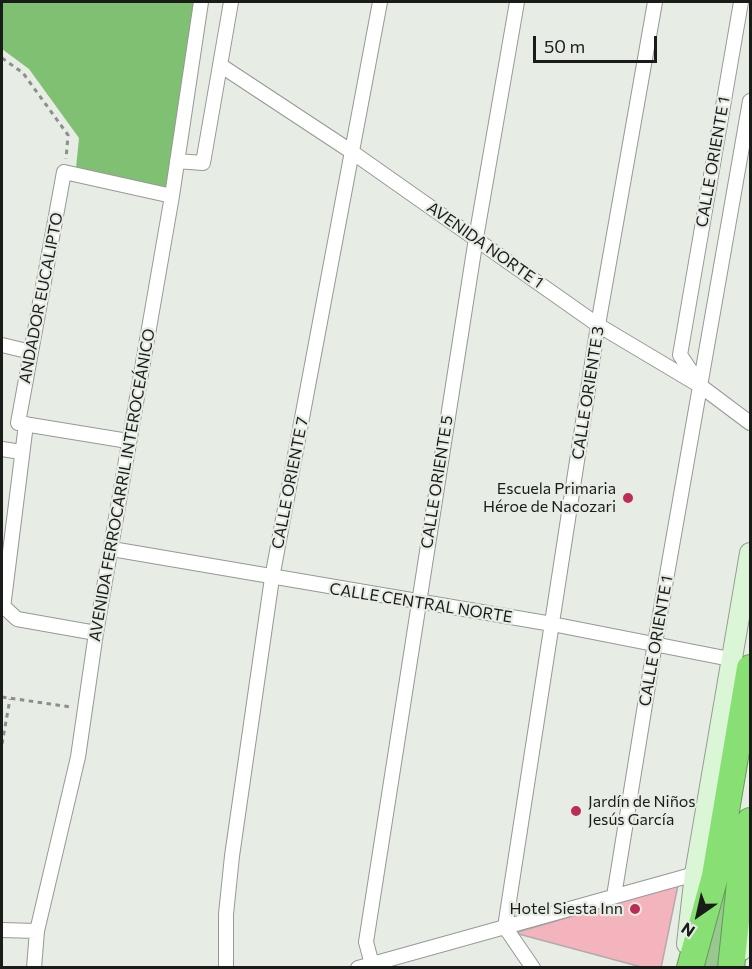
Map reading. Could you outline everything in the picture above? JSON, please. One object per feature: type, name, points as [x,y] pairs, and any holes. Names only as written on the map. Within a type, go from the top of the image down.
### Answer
[{"type":"highway","points":[[690,968],[740,663]]},
{"type":"highway","points":[[731,968],[740,883],[750,821]]},
{"type":"street","name":"AVENIDA FERROCARRIL INTEROCEÁNICO","points":[[34,968],[37,931],[78,757],[128,441],[172,196],[201,2]]},
{"type":"street","points":[[177,161],[202,163],[231,2]]},
{"type":"street","name":"CALLE ORIENTE 7","points":[[226,968],[226,914],[232,856],[272,578],[380,2]]},
{"type":"street","name":"CALLE ORIENTE 5","points":[[367,966],[366,942],[418,602],[476,238],[517,2]]},
{"type":"street","name":"CALLE ORIENTE 3","points":[[505,927],[598,325],[655,2]]},
{"type":"street","name":"CALLE ORIENTE 1","points":[[702,387],[680,355],[741,2]]},
{"type":"street","name":"AVENIDA NORTE 1","points":[[220,65],[352,152],[598,325],[702,387],[750,423]]},
{"type":"street","name":"CALLE ORIENTE 1","points":[[614,896],[655,643],[702,387],[750,101]]},
{"type":"street","points":[[64,172],[172,196]]},
{"type":"street","name":"ANDADOR EUCALIPTO","points":[[2,606],[31,352],[64,172]]},
{"type":"street","points":[[2,345],[31,352]]},
{"type":"street","points":[[22,423],[128,441]]},
{"type":"street","points":[[2,448],[21,452]]},
{"type":"street","name":"CALLE CENTRAL NORTE","points":[[112,549],[552,624],[655,643],[740,663]]},
{"type":"street","points":[[740,663],[750,553]]},
{"type":"street","points":[[2,606],[17,619],[96,633]]},
{"type":"street","points":[[367,966],[614,896],[705,875],[685,968]]},
{"type":"street","points":[[738,968],[750,917]]},
{"type":"street","points":[[505,927],[533,968]]},
{"type":"street","points":[[2,930],[37,931]]},
{"type":"path","points":[[2,58],[23,73],[68,135],[64,172]]},
{"type":"path","points":[[2,697],[85,710]]},
{"type":"path","points":[[2,744],[10,699]]},
{"type":"green space","points":[[2,2],[197,2],[166,188],[76,168],[79,138],[29,69],[2,49]]},
{"type":"green space","points":[[750,720],[750,744],[734,832],[718,967],[700,968]]},
{"type":"building","name":"Hotel Siesta Inn","points":[[678,885],[661,968],[645,968],[515,933]]},
{"type":"place","name":"Escuela Primaria Héroe de Nacozari","points":[[628,498]]},
{"type":"place","name":"Jardín de Niños Jesús García","points":[[576,811]]},
{"type":"place","name":"Hotel Siesta Inn","points":[[635,909]]}]
